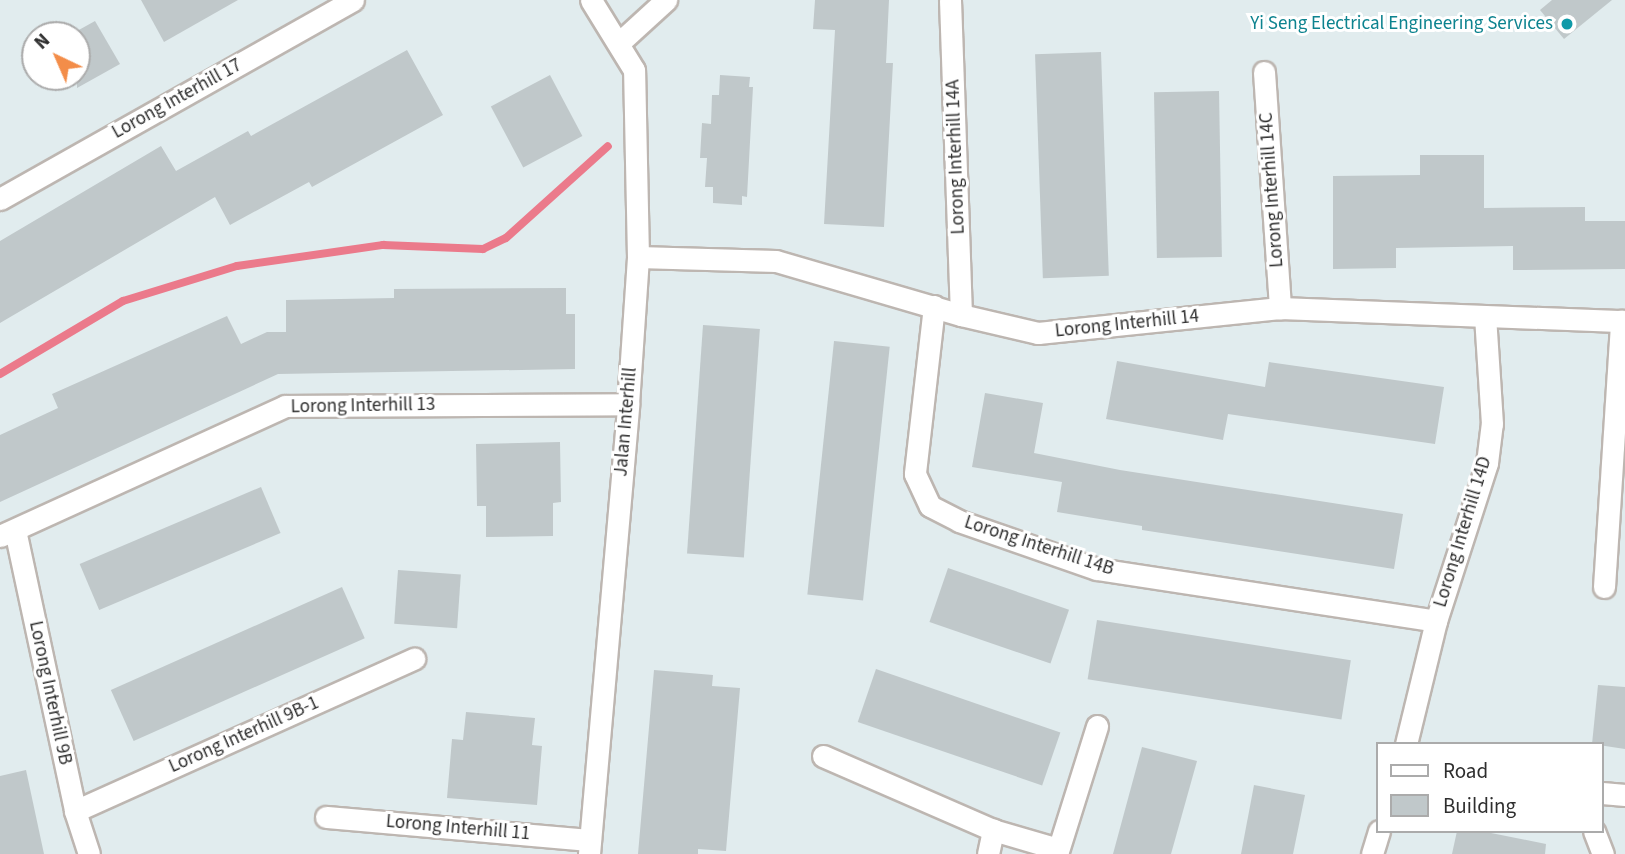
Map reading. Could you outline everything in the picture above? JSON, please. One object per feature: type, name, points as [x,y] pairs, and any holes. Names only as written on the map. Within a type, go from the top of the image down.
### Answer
[{"type":"street","name":"Lorong Interhill 17","points":[[0,199],[353,0]]},
{"type":"street","name":"Jalan Interhill","points":[[589,847],[628,404],[638,257],[634,70],[591,0]]},
{"type":"street","points":[[619,43],[666,0]]},
{"type":"street","name":"Lorong Interhill 14A","points":[[950,0],[961,315]]},
{"type":"street","name":"Lorong Interhill 14C","points":[[1264,72],[1280,308]]},
{"type":"street","name":"Lorong Interhill 14","points":[[638,257],[776,261],[961,315],[1038,333],[1280,308],[1623,321]]},
{"type":"street","name":"Lorong Interhill 14B","points":[[934,306],[915,474],[930,506],[959,521],[1097,569],[1436,621]]},
{"type":"street","name":"Lorong Interhill 14D","points":[[1406,742],[1436,621],[1487,463],[1492,424],[1485,316]]},
{"type":"street","points":[[1604,587],[1623,321]]},
{"type":"street","name":"Lorong Interhill 13","points":[[8,533],[285,406],[628,404]]},
{"type":"street","name":"Lorong Interhill 9B","points":[[8,533],[75,811],[89,854]]},
{"type":"street","name":"Lorong Interhill 9B-1","points":[[75,811],[414,659]]},
{"type":"street","points":[[823,756],[993,830],[1057,851],[1097,726]]},
{"type":"street","points":[[1604,793],[1625,795]]},
{"type":"street","name":"Lorong Interhill 11","points":[[326,817],[589,847]]},
{"type":"street","points":[[988,854],[993,830]]},
{"type":"street","points":[[1372,854],[1378,833]]},
{"type":"street","points":[[1595,833],[1603,854]]},
{"type":"building","points":[[141,0],[238,0],[164,42]]},
{"type":"building","points":[[815,0],[889,0],[886,63],[893,63],[884,227],[824,224],[835,30],[813,29]]},
{"type":"building","name":"Yi Seng Electrical Engineering Services","points":[[1552,0],[1612,0],[1564,39],[1540,10]]},
{"type":"building","points":[[95,21],[120,64],[91,80],[91,23]]},
{"type":"building","points":[[407,50],[443,115],[312,187],[309,182],[230,225],[215,197],[0,323],[0,241],[161,146],[176,171],[248,131],[251,136]]},
{"type":"building","points":[[1101,52],[1109,276],[1043,278],[1035,54]]},
{"type":"building","points":[[550,75],[582,136],[523,167],[491,106]]},
{"type":"building","points":[[720,75],[750,77],[749,87],[753,87],[747,197],[742,196],[742,205],[713,203],[713,187],[705,187],[707,158],[700,158],[702,123],[711,124],[712,95],[719,95]]},
{"type":"building","points":[[1219,91],[1222,257],[1157,258],[1154,92]]},
{"type":"building","points":[[1420,155],[1484,155],[1484,208],[1585,207],[1585,221],[1625,221],[1625,269],[1513,270],[1513,246],[1396,248],[1396,268],[1333,269],[1333,176],[1420,175]]},
{"type":"building","points":[[566,288],[566,314],[575,314],[575,369],[278,374],[0,502],[0,435],[58,408],[52,394],[227,316],[241,344],[267,332],[286,332],[286,300],[394,298],[394,289]]},
{"type":"building","points":[[703,325],[760,329],[744,557],[687,553]]},
{"type":"building","points":[[834,341],[890,347],[863,600],[807,595]]},
{"type":"building","points":[[1117,361],[1265,387],[1269,362],[1444,387],[1435,444],[1228,414],[1223,440],[1106,419]]},
{"type":"building","points":[[985,393],[1043,403],[1034,453],[1120,470],[1403,514],[1394,569],[1142,530],[1142,526],[1057,512],[1062,482],[972,467]]},
{"type":"building","points":[[560,442],[561,502],[553,503],[553,536],[486,537],[486,506],[477,506],[476,444]]},
{"type":"building","points":[[261,487],[281,533],[99,610],[80,564]]},
{"type":"building","points":[[948,568],[1069,610],[1050,664],[929,622]]},
{"type":"building","points":[[398,570],[461,574],[457,628],[394,624]]},
{"type":"building","points":[[342,587],[365,638],[134,741],[111,690]]},
{"type":"building","points":[[1097,620],[1351,660],[1341,719],[1088,679]]},
{"type":"building","points":[[876,669],[1060,732],[1042,785],[858,722]]},
{"type":"building","points":[[654,670],[713,675],[712,686],[740,688],[726,851],[698,849],[698,854],[638,854]]},
{"type":"building","points":[[1598,685],[1625,687],[1625,749],[1604,746],[1604,742],[1592,742]]},
{"type":"building","points":[[466,712],[535,718],[532,745],[542,746],[537,805],[447,798],[452,739],[463,740]]},
{"type":"building","points":[[1142,747],[1197,761],[1171,854],[1113,854]]},
{"type":"building","points":[[26,770],[44,854],[0,854],[0,776]]},
{"type":"building","points":[[1254,785],[1305,795],[1293,854],[1241,854]]},
{"type":"building","points":[[1457,833],[1491,833],[1546,844],[1545,854],[1452,854]]},
{"type":"waterway","points":[[0,374],[123,301],[237,266],[383,245],[483,249],[506,238],[608,146]]},
{"type":"place","name":"Yi Seng Electrical Engineering Services","points":[[1567,24]]}]
